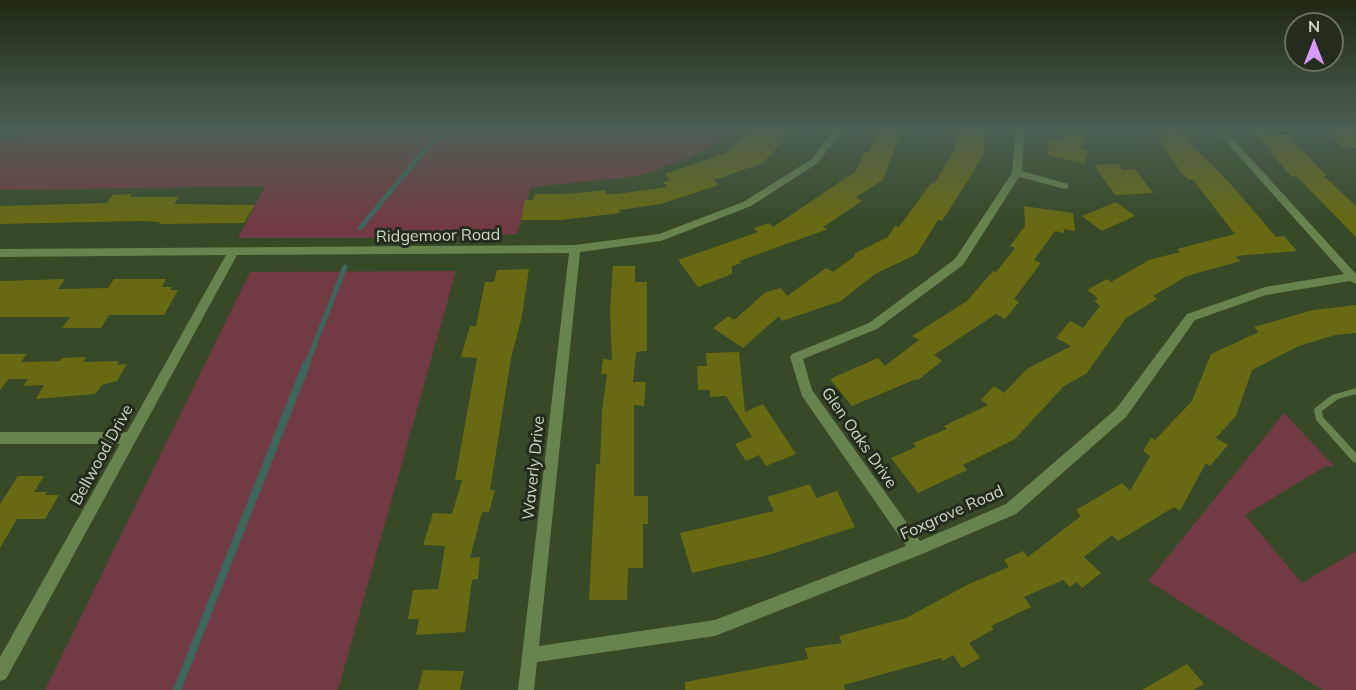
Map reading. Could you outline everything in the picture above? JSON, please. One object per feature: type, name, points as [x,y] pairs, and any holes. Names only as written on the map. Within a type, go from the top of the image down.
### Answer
[{"type":"street","name":"Ridgemoor Road","points":[[0,253],[575,249],[661,237],[747,204],[816,159]]},
{"type":"street","name":"Glen Oaks Drive","points":[[916,549],[806,392],[796,357],[873,326],[959,262],[1017,173],[1018,159]]},
{"type":"street","points":[[1246,159],[1354,279]]},
{"type":"street","points":[[1017,173],[1065,186]]},
{"type":"street","name":"Waverly Drive","points":[[526,690],[575,249]]},
{"type":"street","name":"Bellwood Drive","points":[[0,673],[233,253]]},
{"type":"street","name":"Foxgrove Road","points":[[530,655],[715,628],[1011,509],[1121,413],[1191,317],[1265,291],[1354,279]]},
{"type":"street","points":[[0,438],[131,438]]},
{"type":"lane","points":[[1356,391],[1335,397],[1318,410],[1319,418],[1324,425],[1356,459]]},
{"type":"shaded area","points":[[0,159],[685,159],[639,176],[531,187],[517,234],[391,238],[238,238],[265,186],[0,190]]},
{"type":"shaded area","points":[[456,271],[338,690],[45,690],[250,272]]},
{"type":"shaded area","points":[[1284,413],[1335,467],[1326,466],[1245,515],[1302,583],[1356,551],[1356,690],[1323,690],[1148,581]]},
{"type":"building","points":[[708,159],[766,159],[763,163],[714,180],[719,185],[661,204],[619,210],[620,213],[561,220],[521,220],[525,200],[533,200],[535,194],[567,194],[605,190],[606,194],[616,194],[667,187],[663,182],[670,180],[665,174]]},
{"type":"building","points":[[861,159],[891,159],[883,180],[856,197],[862,201],[823,227],[828,229],[739,261],[741,263],[732,266],[732,274],[698,287],[678,260],[758,232],[754,228],[769,223],[773,227],[856,171]]},
{"type":"building","points":[[949,159],[981,159],[942,221],[938,220],[917,254],[875,274],[841,301],[782,321],[779,316],[743,348],[713,328],[728,316],[734,320],[766,292],[781,288],[787,296],[826,268],[833,272],[855,256],[854,254],[888,237],[895,226],[899,227],[931,183],[934,184]]},
{"type":"building","points":[[1065,159],[1086,159],[1085,164]]},
{"type":"building","points":[[1172,159],[1206,159],[1276,237],[1284,236],[1297,251],[1235,256],[1241,261],[1187,276],[1153,296],[1157,299],[1126,318],[1086,374],[1064,386],[1015,439],[963,465],[967,470],[918,493],[891,458],[916,447],[913,443],[947,429],[944,426],[988,405],[981,400],[994,386],[1004,393],[1027,369],[1071,346],[1056,338],[1070,321],[1083,328],[1100,306],[1094,301],[1098,298],[1087,290],[1107,279],[1111,282],[1149,260],[1180,252],[1177,249],[1235,234],[1193,180],[1189,180]]},
{"type":"building","points":[[1276,159],[1311,159],[1327,176],[1324,176],[1356,206],[1356,237],[1296,176],[1292,177]]},
{"type":"building","points":[[1118,164],[1123,170],[1135,169],[1153,193],[1115,195],[1094,165]]},
{"type":"building","points":[[132,194],[130,197],[179,197],[174,204],[255,205],[244,223],[159,224],[160,222],[141,221],[0,224],[0,206],[107,203],[113,195]]},
{"type":"building","points":[[1116,202],[1135,216],[1102,231],[1082,216]]},
{"type":"building","points":[[1024,206],[1073,213],[1075,231],[1064,229],[1064,233],[1055,231],[1034,260],[1041,263],[1014,299],[1019,302],[1005,319],[996,314],[934,355],[942,361],[918,380],[852,406],[830,379],[878,358],[885,366],[919,340],[912,336],[967,301],[993,271],[996,272],[1015,248],[1010,246],[1025,226]]},
{"type":"building","points":[[613,266],[635,266],[635,282],[647,282],[647,351],[636,352],[633,382],[646,382],[644,406],[634,405],[634,496],[648,496],[648,524],[643,524],[643,568],[628,568],[627,600],[589,600],[596,464],[600,464],[602,411],[607,374],[601,374],[603,359],[612,360],[610,311]]},
{"type":"building","points":[[529,269],[522,316],[511,358],[490,490],[495,490],[489,512],[482,512],[470,558],[480,557],[478,579],[472,580],[465,632],[416,635],[419,619],[408,619],[413,590],[438,589],[445,546],[423,545],[433,513],[452,514],[462,480],[455,480],[477,358],[461,357],[470,326],[476,326],[485,282],[494,282],[497,270]]},
{"type":"building","points":[[65,279],[58,289],[108,288],[114,279],[166,279],[162,287],[172,287],[170,290],[178,290],[164,315],[109,315],[101,328],[62,328],[70,317],[0,317],[0,281]]},
{"type":"building","points":[[1356,305],[1356,333],[1335,335],[1299,346],[1252,370],[1236,416],[1216,438],[1228,445],[1210,466],[1206,463],[1180,511],[1174,507],[1118,541],[1112,535],[1084,557],[1101,573],[1082,588],[1077,582],[1070,587],[1063,580],[1024,597],[1031,607],[991,626],[994,629],[969,643],[980,658],[962,668],[953,655],[943,661],[941,658],[844,685],[845,690],[685,690],[685,682],[808,659],[805,648],[842,643],[839,636],[906,618],[969,584],[1009,567],[1004,560],[1023,551],[1028,557],[1081,516],[1076,510],[1122,483],[1130,491],[1150,456],[1143,451],[1151,438],[1155,440],[1192,401],[1211,354],[1259,332],[1254,327],[1313,310]]},
{"type":"building","points":[[739,352],[745,412],[763,404],[796,454],[766,466],[759,455],[746,461],[735,444],[752,437],[726,396],[710,397],[710,390],[698,390],[697,366],[707,366],[706,353]]},
{"type":"building","points":[[0,354],[27,354],[21,362],[60,361],[62,358],[86,357],[83,362],[119,361],[117,365],[127,364],[117,381],[102,385],[95,394],[36,399],[44,385],[23,386],[28,379],[9,379],[0,390]]},
{"type":"building","points":[[18,476],[44,476],[34,492],[59,495],[45,519],[17,519],[0,548],[0,504]]},
{"type":"building","points":[[810,484],[816,498],[837,491],[855,527],[765,556],[692,573],[680,533],[774,511],[767,497]]},
{"type":"building","points":[[1187,664],[1204,684],[1194,690],[1142,690]]},
{"type":"building","points":[[423,670],[464,671],[460,690],[418,690]]},
{"type":"waterway","points":[[360,228],[417,159]]},
{"type":"waterway","points":[[306,366],[345,267]]},
{"type":"waterway","points":[[177,690],[306,365]]}]
